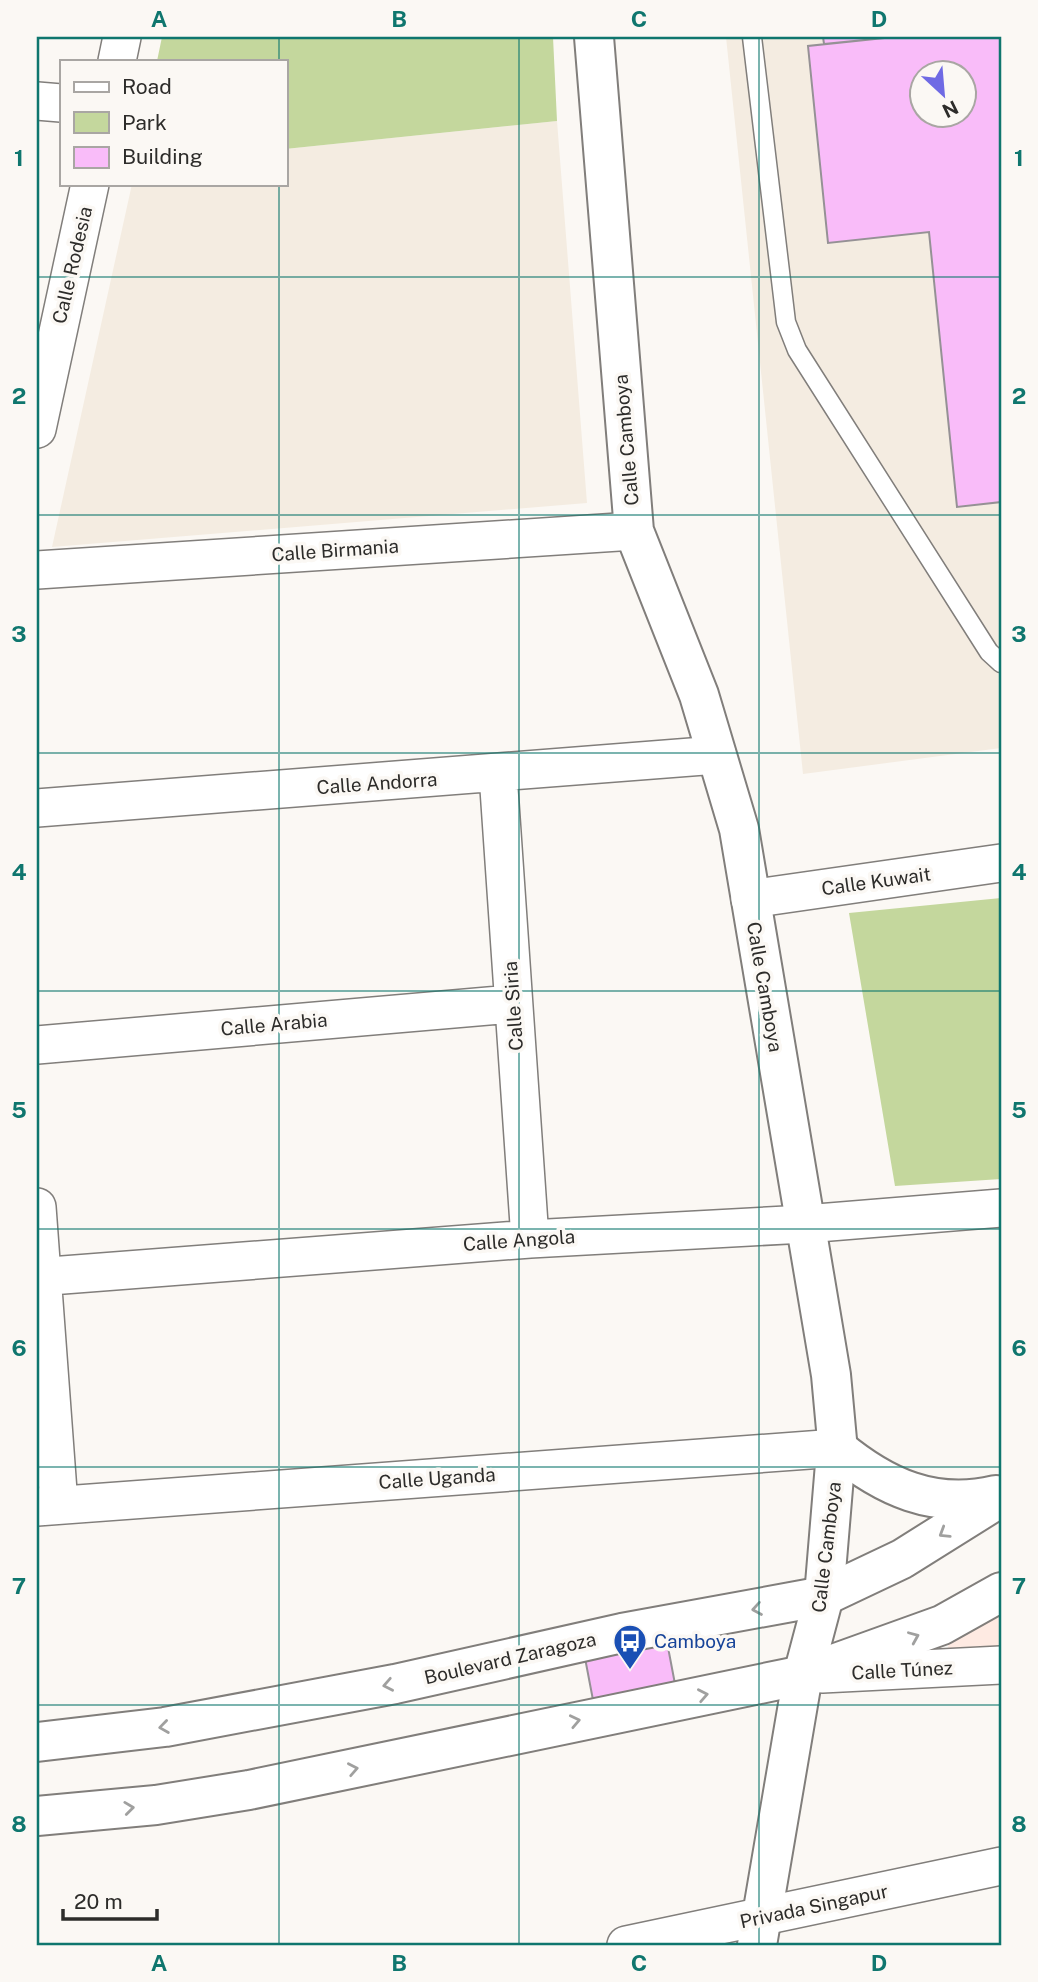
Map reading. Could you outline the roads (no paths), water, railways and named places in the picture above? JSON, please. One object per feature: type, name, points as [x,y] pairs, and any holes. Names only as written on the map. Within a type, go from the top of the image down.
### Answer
[{"type":"main road","name":"Calle Camboya","points":[[594,37],[634,531],[699,695],[739,829],[831,1375],[837,1448],[824,1596],[803,1675],[759,1931]]},
{"type":"main road","points":[[837,1448],[896,1488],[935,1500],[976,1500],[1001,1495]]},
{"type":"main road","name":"Boulevard Zaragoza","points":[[37,1742],[165,1727],[395,1684],[622,1633],[824,1596],[902,1559],[1001,1495]]},
{"type":"main road","points":[[37,1816],[74,1814],[249,1790],[803,1675],[932,1629],[1001,1592]]},
{"type":"street","points":[[117,60],[122,37]]},
{"type":"street","points":[[37,101],[60,103]]},
{"type":"street","name":"Calle Rodesia","points":[[37,429],[46,342],[89,186]]},
{"type":"street","name":"Calle Birmania","points":[[37,570],[634,531]]},
{"type":"street","name":"Calle Andorra","points":[[37,808],[717,755]]},
{"type":"street","name":"Calle Siria","points":[[498,774],[530,1239]]},
{"type":"street","name":"Calle Kuwait","points":[[750,899],[1001,863]]},
{"type":"street","name":"Calle Arabia","points":[[37,1045],[512,1004]]},
{"type":"street","points":[[37,1207],[48,1506]]},
{"type":"street","name":"Calle Angola","points":[[40,1276],[530,1239],[805,1224],[1001,1208]]},
{"type":"street","name":"Calle Uganda","points":[[48,1506],[837,1448]]},
{"type":"street","name":"Calle Túnez","points":[[803,1675],[1001,1665]]},
{"type":"street","points":[[37,1826],[74,1814]]},
{"type":"street","name":"Privada Singapur","points":[[626,1945],[759,1931],[1001,1866]]},
{"type":"lane","points":[[752,37],[786,322],[797,350],[981,641],[1001,663]]},
{"type":"place","name":"Camboya","points":[[630,1671]]}]
